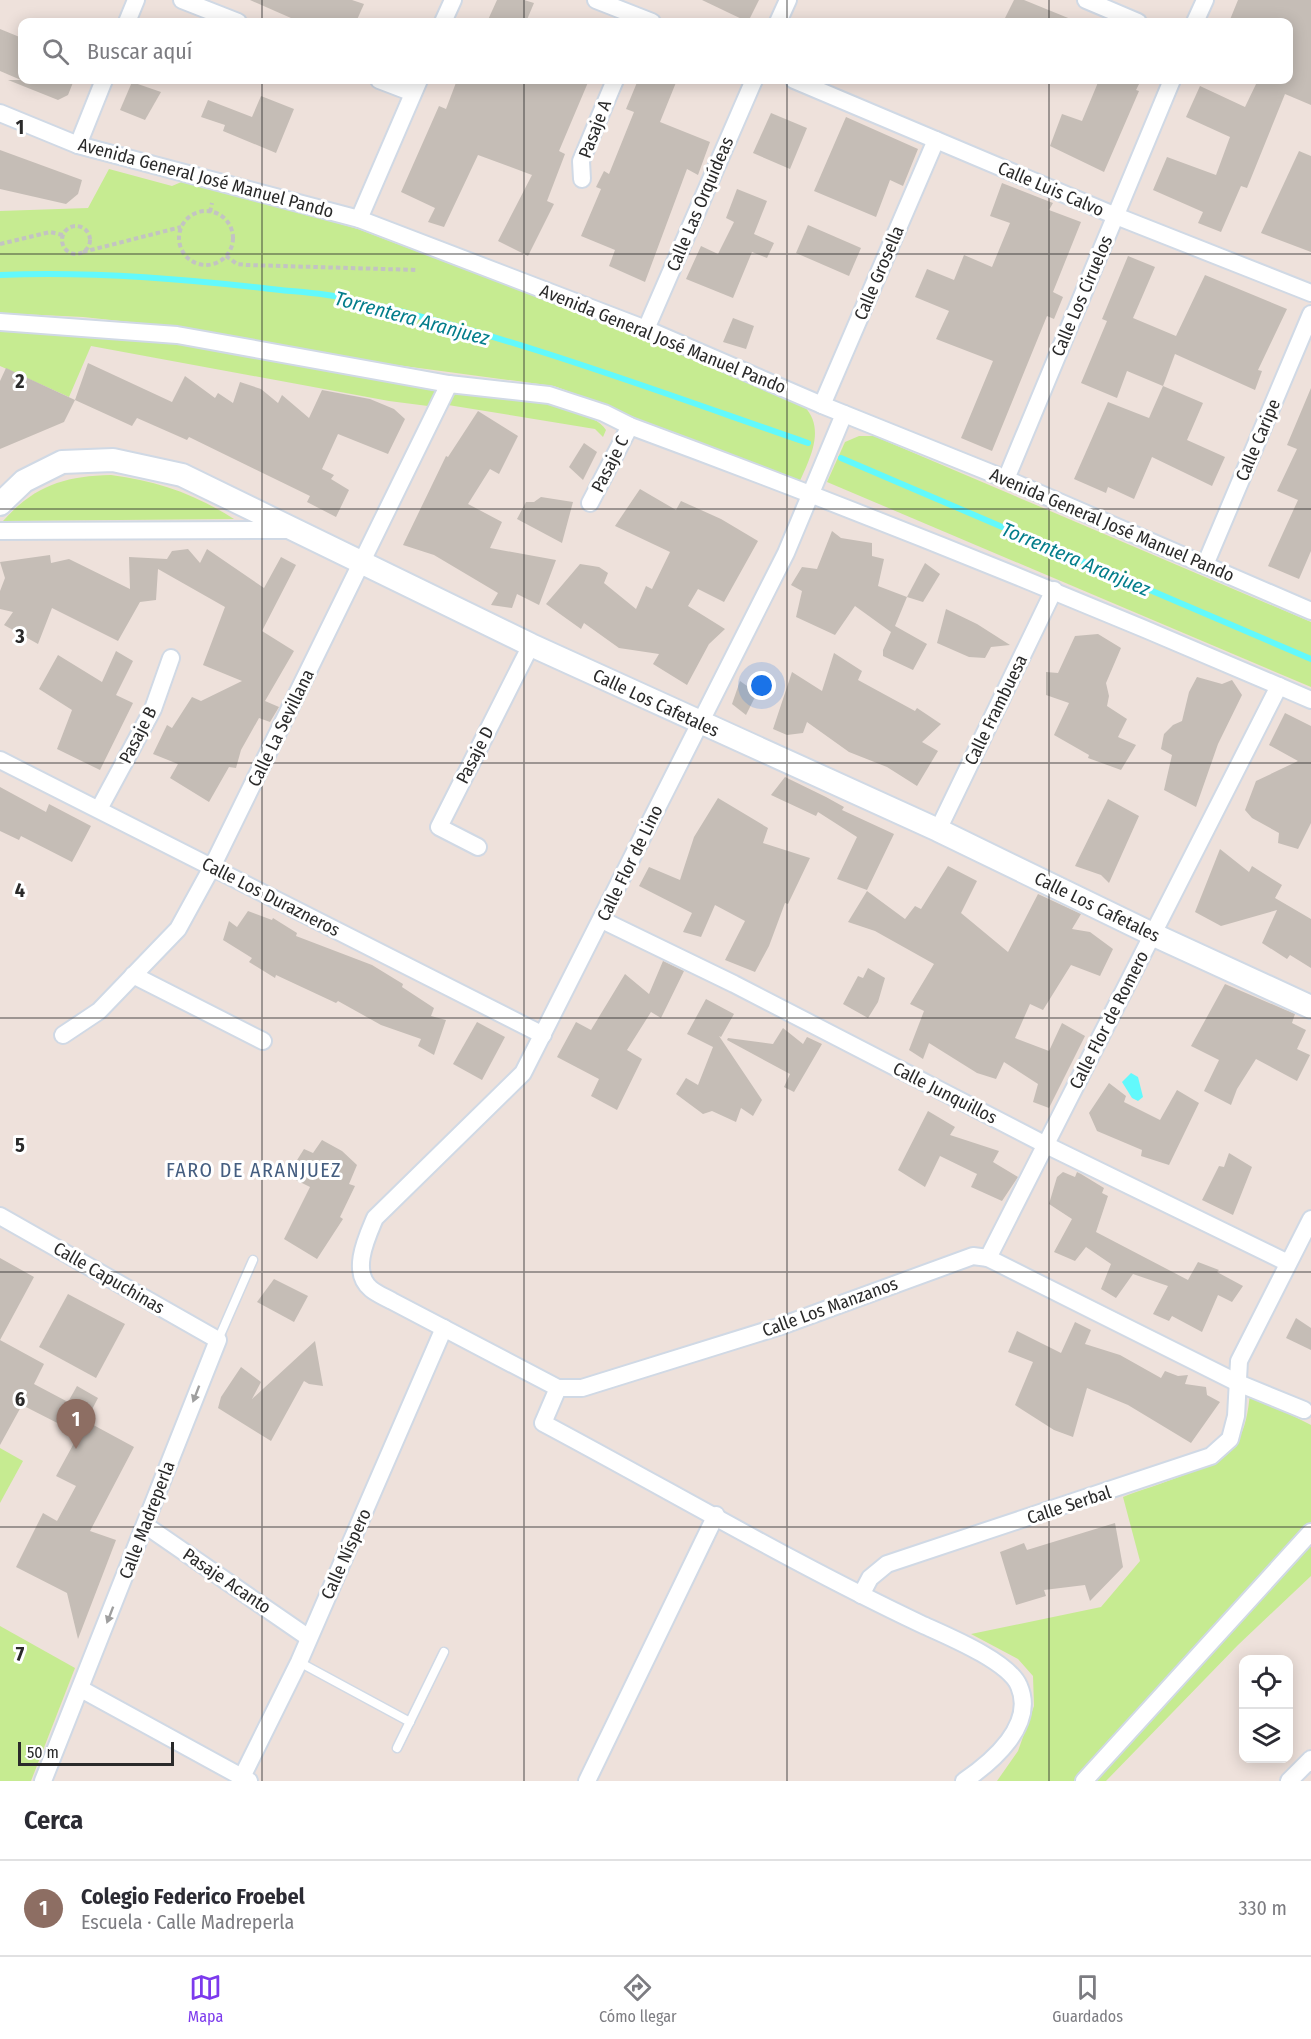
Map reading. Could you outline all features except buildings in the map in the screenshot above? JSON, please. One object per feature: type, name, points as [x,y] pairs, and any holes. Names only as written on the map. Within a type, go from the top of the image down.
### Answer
[{"type":"main road","name":"Calle Los Cafetales","points":[[0,504],[24,482],[62,462],[113,460],[182,475],[531,645],[698,723],[938,830],[1152,934],[1311,1007]]},
{"type":"street","points":[[129,18],[136,0]]},
{"type":"street","points":[[182,0],[228,18]]},
{"type":"street","points":[[445,18],[453,0]]},
{"type":"street","points":[[596,0],[637,18]]},
{"type":"street","points":[[780,18],[788,0]]},
{"type":"street","points":[[1086,0],[1129,18]]},
{"type":"street","points":[[1197,18],[1204,0]]},
{"type":"street","points":[[78,145],[102,84]]},
{"type":"street","name":"Pasaje A","points":[[582,179],[581,161],[613,84]]},
{"type":"street","name":"Calle Las Orquídeas","points":[[646,329],[752,84]]},
{"type":"street","name":"Calle Luis Calvo","points":[[803,84],[1116,216],[1311,293]]},
{"type":"street","name":"Calle Los Ciruelos","points":[[1006,479],[1170,84]]},
{"type":"street","points":[[359,219],[416,86]]},
{"type":"street","name":"Avenida General José Manuel Pando","points":[[0,113],[78,145],[359,219],[646,329],[822,405],[1006,479],[1311,611]]},
{"type":"street","name":"Calle Grosella","points":[[822,405],[936,140]]},
{"type":"street","name":"Calle Caripe","points":[[1205,565],[1311,314]]},
{"type":"street","points":[[0,322],[66,325],[177,335],[449,384],[549,395],[604,413],[630,426],[811,493],[1054,590],[1311,700]]},
{"type":"street","name":"Calle La Sevillana","points":[[63,1035],[99,1011],[178,929],[212,867],[364,562],[449,384]]},
{"type":"street","name":"Calle Flor de Lino","points":[[444,1328],[369,1288],[361,1271],[363,1247],[375,1218],[523,1073],[602,920],[698,723],[786,553],[844,414]]},
{"type":"street","name":"Pasaje C","points":[[590,503],[630,426]]},
{"type":"street","points":[[0,531],[295,530]]},
{"type":"street","name":"Calle Frambuesa","points":[[938,830],[1054,590]]},
{"type":"street","name":"Pasaje D","points":[[478,847],[439,827],[531,645]]},
{"type":"street","name":"Pasaje B","points":[[99,809],[153,709],[171,658]]},
{"type":"street","name":"Calle Flor de Romero","points":[[988,1258],[1279,686]]},
{"type":"street","name":"Calle Los Durazneros","points":[[0,760],[543,1035]]},
{"type":"street","name":"Calle Junquillos","points":[[602,920],[734,984],[1046,1145],[1288,1263]]},
{"type":"street","points":[[134,975],[263,1041]]},
{"type":"street","name":"Calle Capuchinas","points":[[0,1216],[218,1340]]},
{"type":"street","name":"Calle Serbal","points":[[861,1595],[870,1578],[887,1564],[1211,1456],[1230,1439],[1236,1416],[1239,1361],[1311,1219]]},
{"type":"street","name":"Calle Los Manzanos","points":[[558,1388],[582,1388],[781,1326],[973,1256],[988,1258]]},
{"type":"street","points":[[988,1258],[1238,1383],[1304,1410]]},
{"type":"street","points":[[444,1328],[558,1388],[543,1423],[861,1595],[957,1641],[1007,1670],[1019,1685],[1022,1702],[1019,1723],[1003,1749],[983,1769],[964,1781]]},
{"type":"street","name":"Calle Níspero","points":[[245,1779],[299,1662],[444,1328]]},
{"type":"street","name":"Calle Madreperla","points":[[44,1781],[218,1340]]},
{"type":"street","points":[[587,1781],[716,1515]]},
{"type":"street","name":"Pasaje Acanto","points":[[145,1525],[309,1638]]},
{"type":"street","points":[[1084,1781],[1311,1532]]},
{"type":"street","points":[[81,1689],[245,1779]]},
{"type":"street","points":[[1289,1781],[1311,1759]]},
{"type":"lane","name":"Calle Madreperla","points":[[218,1340],[253,1260]]},
{"type":"lane","points":[[397,1748],[444,1652]]},
{"type":"lane","points":[[299,1662],[410,1722]]},
{"type":"path","points":[[210,212],[212,203]]},
{"type":"path","points":[[63,235],[63,244],[69,251],[83,252],[181,227],[193,214],[210,212],[219,215],[231,229],[233,238],[226,256],[220,261],[203,266],[187,259],[179,244],[181,227]]},
{"type":"path","points":[[63,235],[74,226],[86,230],[90,241],[83,252]]},
{"type":"path","points":[[0,244],[50,232],[63,235]]},
{"type":"path","points":[[226,256],[237,264],[247,265],[418,270]]},
{"type":"green space","points":[[109,169],[172,186],[186,180],[358,229],[651,340],[804,406],[815,427],[815,438],[809,461],[794,495],[619,410],[554,386],[389,364],[177,327],[83,317],[0,313],[0,211],[88,208]]},
{"type":"green space","points":[[0,327],[171,342],[435,391],[428,406],[389,401],[91,346],[69,397],[0,366]]},
{"type":"green space","points":[[455,391],[513,398],[560,407],[596,421],[606,430],[603,437],[595,429],[448,405]]},
{"type":"green space","points":[[859,436],[874,436],[1311,622],[1311,687],[827,482],[845,442]]},
{"type":"green space","points":[[111,475],[175,490],[205,502],[234,519],[3,521],[26,499],[51,485],[79,478]]},
{"type":"green space","points":[[1250,1394],[1311,1425],[1311,1576],[1238,1645],[1106,1781],[997,1781],[1018,1751],[1034,1706],[1033,1676],[1018,1659],[971,1634],[1101,1607],[1140,1561],[1123,1497],[1199,1469],[1226,1453],[1236,1443],[1242,1431]]},
{"type":"green space","points":[[0,1448],[23,1461],[0,1503]]},
{"type":"green space","points":[[0,1626],[75,1668],[31,1781],[0,1781]]},
{"type":"water","points":[[1131,1073],[1138,1077],[1143,1097],[1138,1101],[1132,1098],[1122,1082]]},
{"type":"waterway","name":"Torrentera Aranjuez","points":[[0,275],[66,274],[164,278],[338,297],[406,313],[522,346],[808,443]]},
{"type":"waterway","name":"Torrentera Aranjuez","points":[[841,458],[1311,659]]},
{"type":"place","name":"Colegio Federico Froebel","points":[[76,1449]]},
{"type":"district","name":"FARO DE ARANJUEZ","points":[[254,1170]]}]
